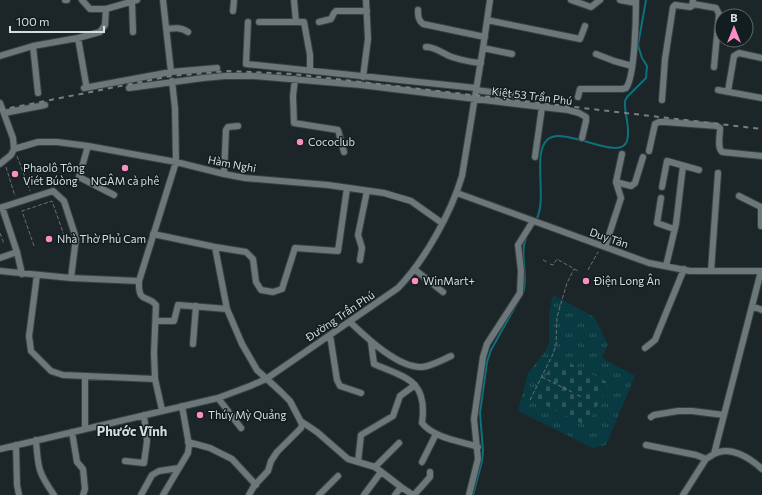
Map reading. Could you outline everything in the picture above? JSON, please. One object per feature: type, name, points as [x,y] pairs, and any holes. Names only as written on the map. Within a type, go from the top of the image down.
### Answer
[{"type":"street","points":[[82,0],[90,9],[106,9],[134,1],[133,32]]},
{"type":"street","points":[[163,0],[171,72]]},
{"type":"street","points":[[233,11],[234,0]]},
{"type":"street","points":[[294,0],[296,22]]},
{"type":"street","points":[[364,77],[368,39],[366,0]]},
{"type":"street","name":"Đường Trần Phú","points":[[0,449],[218,398],[250,386],[266,378],[398,288],[414,269],[442,223],[457,193],[462,176],[490,0]]},
{"type":"street","points":[[571,0],[591,7],[600,0]]},
{"type":"street","points":[[578,97],[580,89],[622,89],[626,88],[630,84],[636,2],[620,0]]},
{"type":"street","points":[[662,100],[665,60],[673,7],[675,5],[690,7],[692,6],[693,2],[716,8],[719,14],[714,66]]},
{"type":"street","points":[[0,56],[33,46],[78,38],[100,32],[105,25],[106,9]]},
{"type":"street","points":[[418,10],[419,21],[423,24],[485,37]]},
{"type":"street","points":[[319,22],[331,19],[336,11],[367,11]]},
{"type":"street","points":[[487,20],[580,39],[585,26]]},
{"type":"street","points":[[248,22],[246,64],[476,89],[513,95]]},
{"type":"street","points":[[259,22],[304,22],[310,55],[310,70]]},
{"type":"street","points":[[166,28],[179,28],[188,32]]},
{"type":"street","points":[[78,38],[85,86],[171,72],[217,68]]},
{"type":"street","points":[[33,46],[38,93]]},
{"type":"street","points":[[426,47],[436,48],[452,58],[480,63]]},
{"type":"street","points":[[483,48],[512,54]]},
{"type":"street","points":[[728,91],[734,56],[736,54],[739,53],[762,58]]},
{"type":"street","points":[[596,54],[632,66]]},
{"type":"street","name":"Kiệt 53 Trần Phú","points":[[129,88],[172,81],[226,76],[295,79],[361,85],[573,111],[586,117],[582,138]]},
{"type":"street","points":[[295,79],[293,96],[294,123],[338,130],[344,152]]},
{"type":"street","points":[[162,410],[156,379],[154,353],[156,304],[153,301],[145,299],[141,296],[139,281],[176,162],[175,108],[172,81]]},
{"type":"street","points":[[718,90],[762,98]]},
{"type":"street","points":[[0,103],[13,138],[14,149],[11,155],[2,164]]},
{"type":"street","points":[[4,113],[46,105]]},
{"type":"street","points":[[535,157],[542,107]]},
{"type":"street","points":[[649,150],[655,124],[665,122],[717,126],[720,128],[719,146],[722,152],[762,156]]},
{"type":"street","points":[[224,174],[226,130],[228,127],[238,126]]},
{"type":"street","name":"Hàm Nghi","points":[[14,149],[38,142],[57,142],[176,162],[224,174],[274,182],[367,191],[410,201],[442,223]]},
{"type":"street","points":[[88,146],[79,177],[114,195]]},
{"type":"street","points":[[603,247],[621,198],[616,182],[622,154]]},
{"type":"street","points":[[616,182],[630,186],[635,183],[644,157]]},
{"type":"street","points":[[662,187],[667,161],[699,170]]},
{"type":"street","points":[[666,266],[674,230],[683,166]]},
{"type":"street","points":[[711,271],[718,173]]},
{"type":"street","points":[[153,234],[246,252],[253,259],[256,282],[261,290],[273,292],[282,289],[295,248],[338,251],[347,188]]},
{"type":"street","points":[[22,274],[17,252],[1,208],[53,191],[64,201],[76,238],[71,278]]},
{"type":"street","points":[[360,260],[362,248],[358,235],[367,191]]},
{"type":"street","name":"Duy Tân","points":[[457,193],[650,263],[684,270],[761,271]]},
{"type":"street","points":[[739,196],[761,207],[762,226]]},
{"type":"street","points":[[661,198],[657,223],[674,230]]},
{"type":"street","points":[[469,495],[478,459],[474,418],[482,357],[487,344],[520,293],[521,272],[518,245],[535,222]]},
{"type":"street","points":[[215,247],[227,309],[242,344],[257,370],[290,402],[302,422],[317,432],[348,459],[375,467],[413,495],[430,477],[430,472]]},
{"type":"street","points":[[0,258],[17,252]]},
{"type":"street","points":[[414,269],[443,292]]},
{"type":"street","points":[[645,348],[655,340],[684,270]]},
{"type":"street","points":[[0,271],[71,278],[139,281]]},
{"type":"street","points":[[714,454],[761,271]]},
{"type":"street","points":[[37,275],[29,336],[31,351],[51,371],[63,375],[156,379]]},
{"type":"street","points":[[156,321],[174,321],[178,305],[227,309]]},
{"type":"street","points":[[193,344],[196,306]]},
{"type":"street","points":[[752,306],[762,310]]},
{"type":"street","points":[[350,322],[371,342],[394,358],[412,367],[424,367],[451,356]]},
{"type":"street","points":[[330,335],[337,380],[340,386],[361,393]]},
{"type":"street","points":[[371,342],[374,364],[403,376],[415,385],[419,391],[424,409],[422,423],[426,428],[436,434],[478,447]]},
{"type":"street","points":[[86,376],[86,428]]},
{"type":"street","points":[[358,462],[361,435],[393,416],[400,396],[415,385]]},
{"type":"street","points":[[218,398],[241,428]]},
{"type":"street","points":[[163,495],[188,453],[188,442],[182,406]]},
{"type":"street","points":[[651,417],[678,410],[692,410],[724,415]]},
{"type":"street","points":[[125,461],[144,463],[147,442],[144,415]]},
{"type":"street","points":[[249,495],[256,484],[268,471],[271,461],[277,452],[301,428],[302,422]]},
{"type":"street","points":[[72,432],[77,462],[83,469],[85,489],[83,495]]},
{"type":"street","points":[[422,462],[436,434]]},
{"type":"street","points":[[36,440],[38,465],[42,478],[54,495]]},
{"type":"street","points":[[188,442],[210,448],[232,459],[256,484]]},
{"type":"street","points":[[375,467],[399,443]]},
{"type":"street","points":[[16,445],[17,485],[19,495]]},
{"type":"street","points":[[646,445],[696,455],[706,459]]},
{"type":"street","points":[[683,495],[706,459],[719,452],[733,452],[743,455],[762,469]]},
{"type":"street","points":[[141,495],[152,475],[159,471],[179,468]]},
{"type":"street","points":[[364,495],[381,472]]},
{"type":"street","points":[[319,495],[338,476]]},
{"type":"street","points":[[395,495],[401,487]]},
{"type":"path","points":[[18,157],[29,188]]},
{"type":"path","points":[[2,164],[17,202]]},
{"type":"path","points":[[34,246],[22,211],[52,201],[64,235]]},
{"type":"path","points":[[0,232],[4,244]]},
{"type":"path","points":[[588,270],[603,247]]},
{"type":"path","points":[[550,264],[553,265],[557,259],[578,271]]},
{"type":"path","points":[[530,400],[553,354],[556,345],[557,317],[567,283],[574,269]]},
{"type":"path","points":[[542,377],[572,392]]},
{"type":"path","points":[[577,394],[582,397]]},
{"type":"green space","points":[[553,295],[594,317],[608,344],[602,358],[635,376],[606,445],[593,448],[518,411],[528,373],[544,353],[549,343],[549,313]]},
{"type":"green space","points":[[556,356],[609,383],[587,426],[533,399]]},
{"type":"waterway","points":[[536,220],[541,201],[541,156],[543,147],[547,140],[555,136],[565,136],[614,148],[622,147],[627,141],[628,126],[625,101],[627,97],[646,78],[647,66],[642,58],[638,45],[646,0]]},
{"type":"waterway","points":[[523,293],[525,286],[523,251],[526,238]]},
{"type":"waterway","points":[[473,495],[482,461],[483,451],[480,413],[487,362],[491,350],[520,298]]},
{"type":"railway","points":[[0,110],[171,76],[228,71],[293,74],[762,129]]},
{"type":"place","name":"Cococlub","points":[[300,142]]},
{"type":"place","name":"NGÂM cà phê","points":[[125,168]]},
{"type":"place","name":"Phaolô Tông Viét Búòng","points":[[15,174]]},
{"type":"place","name":"Nhà Thờ Phủ Cam","points":[[49,239]]},
{"type":"place","name":"WinMart+","points":[[415,281]]},
{"type":"place","name":"Điện Long Ân","points":[[586,281]]},
{"type":"place","name":"Thúy Mỳ Quảng","points":[[200,415]]},
{"type":"district","name":"Phước Vĩnh","points":[[132,431]]}]
